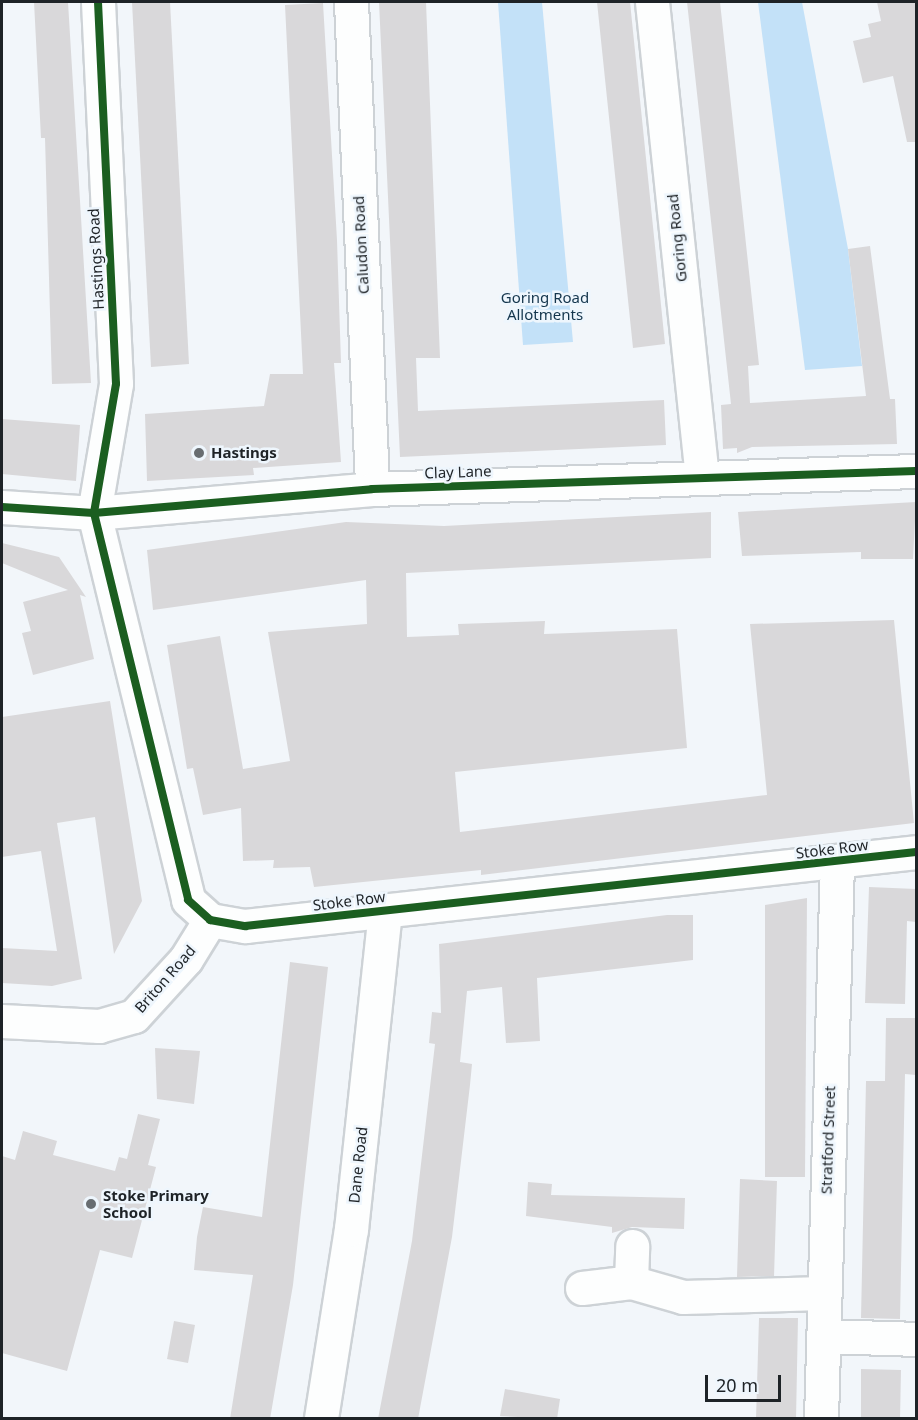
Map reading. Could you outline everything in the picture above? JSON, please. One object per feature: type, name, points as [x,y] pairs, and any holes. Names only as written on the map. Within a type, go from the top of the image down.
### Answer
[{"type":"street","name":"Hastings Road","points":[[94,513],[116,384],[98,2]]},
{"type":"street","name":"Caludon Road","points":[[351,2],[372,489]]},
{"type":"street","name":"Goring Road","points":[[652,2],[702,474]]},
{"type":"street","name":"Clay Lane","points":[[2,507],[94,513],[372,489],[702,474],[916,471]]},
{"type":"street","points":[[94,513],[180,876],[188,900],[210,920]]},
{"type":"street","name":"Stoke Row","points":[[210,920],[245,926],[916,852]]},
{"type":"street","name":"Stratford Street","points":[[821,1419],[837,862]]},
{"type":"street","name":"Dane Road","points":[[321,1419],[351,1228],[385,910]]},
{"type":"street","name":"Briton Road","points":[[2,1021],[99,1026],[134,1016],[186,958],[210,920]]},
{"type":"street","points":[[631,1282],[632,1246]]},
{"type":"street","points":[[582,1288],[631,1282],[691,1297],[724,1292],[823,1293]]},
{"type":"street","points":[[823,1336],[916,1339]]},
{"type":"green space","name":"Goring Road Allotments","points":[[498,2],[542,2],[573,342],[523,345]]},
{"type":"green space","points":[[758,2],[802,2],[848,249],[862,366],[805,370]]},
{"type":"building","points":[[34,2],[68,2],[91,383],[52,384],[45,138],[41,138]]},
{"type":"building","points":[[132,2],[170,2],[189,364],[151,367]]},
{"type":"building","points":[[379,2],[426,2],[440,358],[416,358],[418,411],[664,400],[666,445],[400,457]]},
{"type":"building","points":[[597,2],[630,2],[665,344],[633,348]]},
{"type":"building","points":[[687,2],[720,2],[759,365],[748,366],[750,403],[866,396],[848,249],[870,246],[890,399],[895,399],[897,444],[752,447],[737,453],[737,448],[723,449],[721,405],[731,404]]},
{"type":"building","points":[[877,2],[916,2],[916,142],[907,142],[893,76],[863,83],[853,41],[871,37],[868,24],[881,21]]},
{"type":"building","points":[[323,3],[337,240],[341,363],[334,363],[341,462],[253,468],[254,475],[147,481],[145,414],[264,406],[270,374],[303,374],[285,5]]},
{"type":"building","points":[[2,419],[80,425],[76,481],[2,474]]},
{"type":"building","points":[[916,502],[913,559],[861,559],[861,552],[742,556],[738,512]]},
{"type":"building","points":[[711,512],[711,558],[406,573],[407,637],[459,635],[458,624],[545,621],[544,634],[677,629],[687,748],[455,772],[460,832],[767,795],[750,624],[894,620],[914,823],[481,875],[481,870],[314,887],[310,867],[273,868],[274,860],[243,861],[241,808],[203,815],[193,768],[187,769],[167,645],[220,636],[243,769],[290,761],[268,632],[367,624],[366,580],[153,610],[147,550],[346,522],[444,526]]},
{"type":"building","points":[[2,543],[59,557],[86,597],[80,595],[94,659],[33,675],[22,633],[31,631],[23,602],[68,590],[2,563]]},
{"type":"building","points":[[110,701],[142,901],[114,954],[95,817],[57,823],[82,979],[52,986],[2,983],[2,948],[57,951],[41,851],[2,857],[2,717]]},
{"type":"building","points":[[869,887],[916,889],[916,922],[907,921],[905,1004],[865,1003]]},
{"type":"building","points":[[807,898],[805,1177],[765,1177],[765,905]]},
{"type":"building","points":[[667,915],[693,915],[693,960],[537,978],[540,1041],[506,1043],[502,987],[467,991],[460,1062],[472,1064],[470,1085],[452,1237],[418,1419],[378,1419],[412,1241],[435,1044],[429,1043],[432,1012],[441,1013],[439,944]]},
{"type":"building","points":[[290,962],[328,967],[293,1285],[270,1419],[230,1419],[253,1275],[194,1270],[197,1237],[203,1207],[262,1217]]},
{"type":"building","points":[[886,1018],[916,1018],[916,1075],[905,1074],[900,1319],[861,1318],[866,1081],[885,1081]]},
{"type":"building","points":[[155,1048],[200,1051],[194,1104],[157,1099]]},
{"type":"building","points":[[138,1114],[160,1119],[148,1165],[156,1167],[132,1258],[100,1250],[67,1371],[2,1353],[2,1156],[15,1160],[23,1131],[57,1141],[53,1155],[115,1171],[119,1157],[127,1159]]},
{"type":"building","points":[[740,1179],[777,1181],[774,1276],[737,1277]]},
{"type":"building","points":[[528,1182],[552,1184],[551,1195],[685,1198],[684,1229],[632,1227],[612,1233],[612,1227],[526,1216]]},
{"type":"building","points":[[759,1318],[798,1318],[796,1419],[756,1419]]},
{"type":"building","points":[[174,1321],[195,1325],[188,1363],[167,1359]]},
{"type":"building","points":[[861,1369],[901,1370],[900,1419],[861,1419]]},
{"type":"building","points":[[505,1389],[560,1399],[557,1419],[500,1416]]},
{"type":"cycle path","points":[[98,2],[116,384],[94,513],[188,900],[210,920],[245,926],[916,852]]},
{"type":"cycle path","points":[[2,507],[94,513],[372,489],[916,471]]},
{"type":"place","name":"Hastings","points":[[199,453]]},
{"type":"place","name":"Stoke Primary School","points":[[91,1204]]}]
